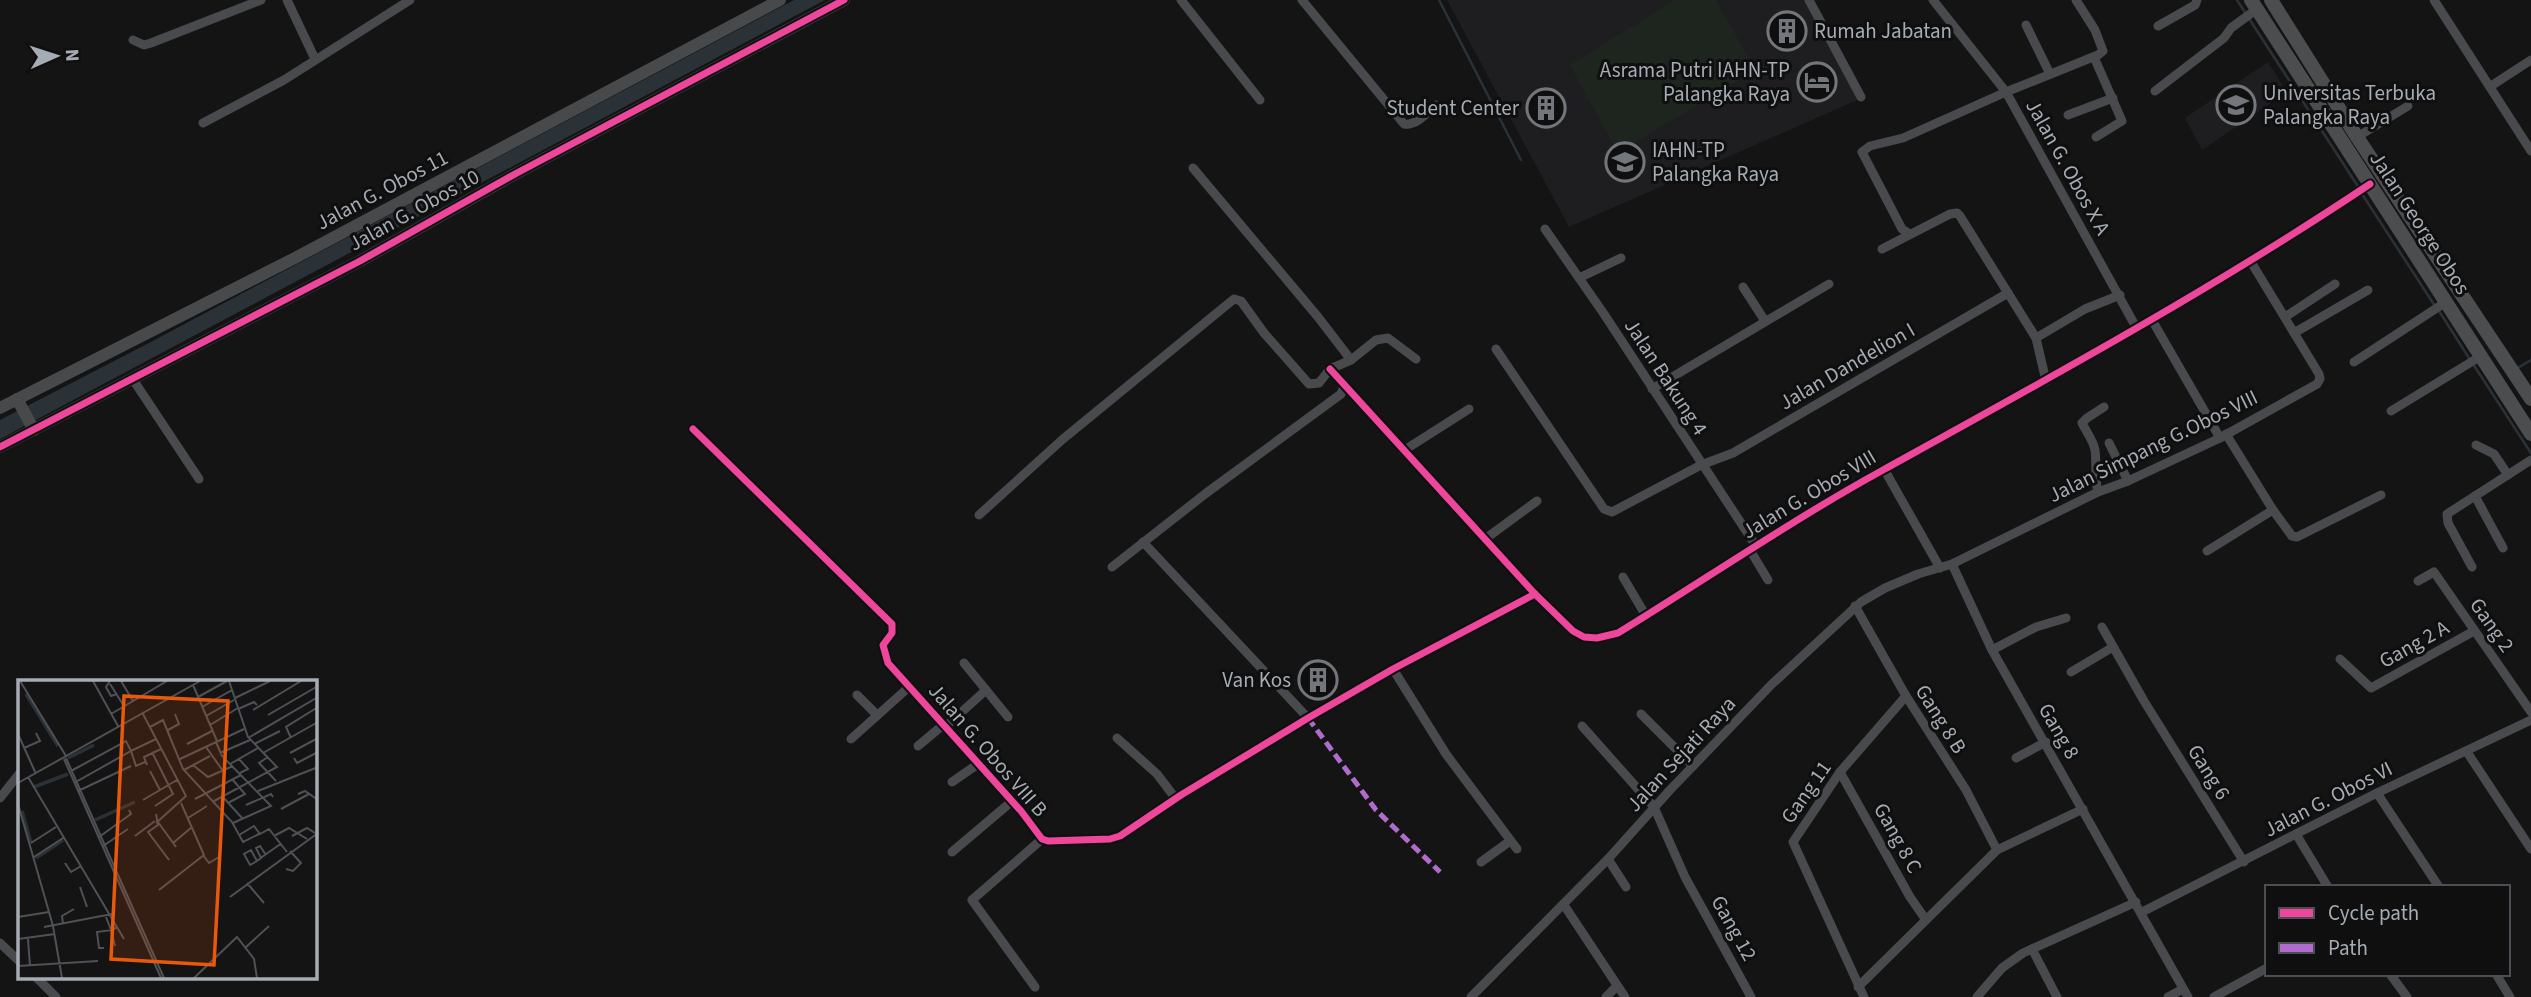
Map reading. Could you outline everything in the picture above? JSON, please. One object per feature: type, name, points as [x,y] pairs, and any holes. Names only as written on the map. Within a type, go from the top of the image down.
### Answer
[{"type":"main road","name":"Jalan George Obos","points":[[2271,0],[2357,137],[2529,392]]},
{"type":"main road","name":"Jalan George Obos","points":[[2254,5],[2531,434]]},
{"type":"main road","points":[[2297,71],[2310,63]]},
{"type":"street","points":[[133,40],[144,45],[151,43],[261,0]]},
{"type":"street","points":[[287,0],[314,59]]},
{"type":"street","points":[[203,122],[237,106],[410,0]]},
{"type":"street","name":"Jalan G. Obos 11","points":[[0,408],[20,404],[676,58],[780,0]]},
{"type":"street","name":"Jalan G. Obos 10","points":[[0,447],[32,427],[360,261],[515,174],[844,0]]},
{"type":"street","points":[[1181,0],[1260,100]]},
{"type":"street","points":[[1302,0],[1404,124],[1415,122],[1436,105]]},
{"type":"street","points":[[1809,0],[1861,97]]},
{"type":"street","points":[[1910,234],[1902,229],[1862,152],[1870,146],[1903,138],[2006,92],[1933,0]]},
{"type":"street","points":[[2076,0],[2104,47],[2102,52],[2094,57],[2123,121],[2096,136]]},
{"type":"street","points":[[2158,26],[2195,5],[2197,0]]},
{"type":"street","points":[[2437,1],[2531,151]]},
{"type":"street","points":[[2155,91],[2224,38],[2231,27],[2254,5]]},
{"type":"street","points":[[2026,25],[2050,74]]},
{"type":"street","name":"Jalan G. Obos X A","points":[[2094,57],[2006,92],[2137,329]]},
{"type":"street","points":[[2491,86],[2531,60]]},
{"type":"street","points":[[2068,116],[2113,97]]},
{"type":"street","points":[[2357,137],[2408,106]]},
{"type":"street","points":[[1194,169],[1351,360]]},
{"type":"street","name":"Jalan G. Obos VIII","points":[[1330,369],[1535,594],[1573,631],[1584,637],[1612,636],[1884,469],[2046,381],[2250,262],[2370,184]]},
{"type":"street","points":[[1882,249],[1950,214],[1960,216],[2036,338],[2046,381]]},
{"type":"street","name":"Jalan Bakung 4","points":[[1545,229],[1701,465],[1753,548],[1768,580]]},
{"type":"street","points":[[1579,278],[1620,258]]},
{"type":"street","name":"Jalan Simpang G.Obos VIII","points":[[1940,568],[2223,436],[2319,382],[2319,374],[2250,262]]},
{"type":"street","points":[[1652,389],[1829,284]]},
{"type":"street","points":[[2285,317],[2335,284]]},
{"type":"street","points":[[1743,287],[1767,319]]},
{"type":"street","points":[[2294,333],[2368,290]]},
{"type":"street","name":"Jalan Dandelion I","points":[[1496,349],[1606,511],[1617,511],[1701,465],[1733,453],[2008,293]]},
{"type":"street","points":[[2036,338],[2085,309],[2120,295]]},
{"type":"street","points":[[979,515],[1063,439],[1231,300],[1241,301],[1264,333],[1306,382],[1312,384],[1319,383],[1330,369],[1351,360],[1376,340],[1388,338],[1416,359]]},
{"type":"street","points":[[2354,362],[2446,302]]},
{"type":"street","points":[[2152,320],[2223,436],[2290,534],[2297,537],[2381,495]]},
{"type":"street","points":[[2391,411],[2481,356]]},
{"type":"street","points":[[132,378],[199,479]]},
{"type":"street","points":[[1112,567],[1341,394],[1344,386]]},
{"type":"street","points":[[20,404],[32,427]]},
{"type":"street","points":[[2098,492],[2094,475],[2095,452],[2092,440],[2082,423],[2104,407]]},
{"type":"street","points":[[1403,451],[1469,409]]},
{"type":"street","name":"Jalan G. Obos VIII B","points":[[693,429],[892,624],[892,633],[883,645],[888,663],[1021,811],[1042,839],[1056,842],[1120,836],[1176,799],[1393,669],[1535,594]]},
{"type":"street","points":[[2109,443],[2128,481]]},
{"type":"street","points":[[2476,444],[2494,454],[2508,475]]},
{"type":"street","points":[[2472,567],[2447,519],[2449,512],[2531,460]]},
{"type":"street","points":[[1884,469],[1940,568]]},
{"type":"street","points":[[2475,496],[2503,548]]},
{"type":"street","points":[[1485,539],[1537,500]]},
{"type":"street","points":[[2207,551],[2273,510]]},
{"type":"street","points":[[1143,542],[1308,719]]},
{"type":"street","name":"Gang 8","points":[[1952,564],[1992,650],[2186,993]]},
{"type":"street","name":"Jalan Sejati Raya","points":[[1471,997],[1564,905],[1771,685],[1855,606],[1885,588],[1940,568]]},
{"type":"street","name":"Gang 2","points":[[2418,581],[2434,572],[2531,712]]},
{"type":"street","points":[[1623,577],[1646,616]]},
{"type":"street","name":"Gang 8 B","points":[[1855,606],[1906,696],[1966,790],[1997,850]]},
{"type":"street","points":[[1992,650],[2036,627],[2066,618]]},
{"type":"street","name":"Gang 6","points":[[2102,627],[2144,701],[2244,862]]},
{"type":"street","name":"Gang 2 A","points":[[2340,659],[2371,688],[2474,631]]},
{"type":"street","points":[[2071,672],[2113,647]]},
{"type":"street","points":[[964,663],[1008,717]]},
{"type":"street","points":[[1393,669],[1446,754],[1514,845],[1481,862]]},
{"type":"street","points":[[851,739],[909,687]]},
{"type":"street","points":[[918,746],[986,690]]},
{"type":"street","points":[[857,695],[876,714]]},
{"type":"street","name":"Gang 11","points":[[1864,997],[1793,842],[1840,772],[1906,696]]},
{"type":"street","points":[[1641,713],[1693,766]]},
{"type":"street","name":"Jalan G. Obos VI","points":[[2142,912],[2377,793],[2531,720]]},
{"type":"street","name":"Gang 12","points":[[1582,726],[1654,807],[1685,877],[1751,997]]},
{"type":"street","points":[[1117,738],[1157,774],[1176,799]]},
{"type":"street","points":[[2016,758],[2046,742]]},
{"type":"street","points":[[2468,751],[2531,849]]},
{"type":"street","points":[[952,782],[978,764]]},
{"type":"street","name":"Gang 8 C","points":[[1840,772],[1910,897],[1926,920]]},
{"type":"street","points":[[0,798],[18,775]]},
{"type":"street","points":[[2377,793],[2438,885]]},
{"type":"street","points":[[952,852],[1011,802]]},
{"type":"street","points":[[1858,987],[1997,850],[2083,809]]},
{"type":"street","points":[[2296,834],[2327,885]]},
{"type":"street","points":[[1035,986],[972,900],[1042,839]]},
{"type":"street","points":[[1608,859],[1626,887]]},
{"type":"street","points":[[1977,997],[2002,968],[2032,949],[2136,902]]},
{"type":"street","points":[[1564,905],[1625,997]]},
{"type":"street","points":[[0,943],[18,960]]},
{"type":"street","points":[[2032,949],[2057,997]]},
{"type":"street","points":[[2214,997],[2265,969]]},
{"type":"street","points":[[2391,976],[2407,997]]},
{"type":"street","points":[[2497,976],[2510,997]]},
{"type":"street","points":[[38,979],[56,997]]},
{"type":"street","points":[[1606,997],[1617,986]]},
{"type":"street","points":[[2168,997],[2186,993]]},
{"type":"shaded area","points":[[794,0],[825,0],[0,439],[0,420]]},
{"type":"shaded area","name":"IAHN-TP Palangka Raya","points":[[1447,0],[1811,0],[1864,97],[1569,227]]},
{"type":"shaded area","points":[[1675,0],[1716,0],[1755,70],[1618,153],[1570,65]]},
{"type":"shaded area","name":"Universitas Terbuka Palangka Raya","points":[[2268,62],[2287,92],[2202,150],[2185,118]]},
{"type":"waterway","points":[[1439,0],[1521,160]]},
{"type":"waterway","points":[[2237,0],[2359,188]]},
{"type":"waterway","points":[[2362,194],[2435,306]]},
{"type":"waterway","points":[[2439,311],[2469,358]]},
{"type":"waterway","points":[[2516,369],[2531,360]]},
{"type":"waterway","points":[[2473,364],[2531,453]]},
{"type":"marked path","points":[[1308,718],[1376,810],[1440,872]]},
{"type":"cycle path","points":[[0,447],[360,261],[515,174],[844,0]]},
{"type":"cycle path","points":[[1330,369],[1535,594],[1573,631],[1584,637],[1597,638],[1618,633],[1816,509],[2190,297],[2370,184]]},
{"type":"cycle path","points":[[693,429],[892,624],[892,633],[883,645],[888,663],[1021,811],[1042,839],[1048,841],[1110,839],[1120,836],[1181,795],[1308,718],[1393,669],[1535,594]]},
{"type":"place","name":"Rumah Jabatan","points":[[1787,31]]},
{"type":"place","name":"Asrama Putri IAHN-TP Palangka Raya","points":[[1817,82]]},
{"type":"place","name":"Universitas Terbuka Palangka Raya","points":[[2236,105]]},
{"type":"place","name":"Student Center","points":[[1546,108]]},
{"type":"place","name":"IAHN-TP Palangka Raya","points":[[1625,162]]},
{"type":"place","name":"Van Kos","points":[[1318,680]]}]
